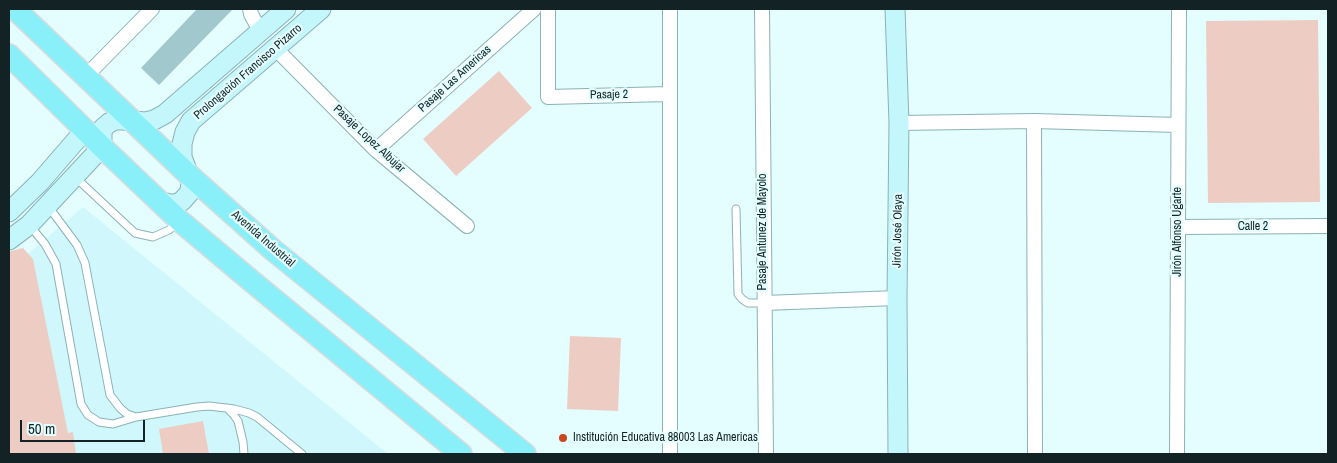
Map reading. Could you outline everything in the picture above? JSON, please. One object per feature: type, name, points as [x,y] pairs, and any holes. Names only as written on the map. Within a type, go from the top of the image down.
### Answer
[{"type":"main road","name":"Avenida Industrial","points":[[15,9],[189,174],[273,250],[525,454]]},
{"type":"main road","points":[[9,55],[180,221],[462,454]]},
{"type":"street","points":[[86,76],[152,9]]},
{"type":"street","points":[[250,9],[260,31]]},
{"type":"street","name":"Prolongación Francisco Pizarro","points":[[102,147],[102,134],[104,128],[109,123],[115,120],[145,122],[165,114],[286,9]]},
{"type":"street","name":"Prolongación Francisco Pizarro","points":[[158,201],[170,204],[182,202],[190,192],[189,174],[182,157],[182,144],[185,132],[191,121],[320,9]]},
{"type":"street","name":"Pasaje Las Americas","points":[[376,150],[534,9]]},
{"type":"street","name":"Pasaje 2","points":[[548,9],[548,97],[669,94]]},
{"type":"street","points":[[670,9],[670,454]]},
{"type":"street","name":"Pasaje Antunez de Mayolo","points":[[762,9],[766,454]]},
{"type":"street","name":"Jirón José Olaya","points":[[895,9],[899,123],[898,454]]},
{"type":"street","name":"Jirón Alfonso Ugarte","points":[[1178,454],[1179,9]]},
{"type":"street","name":"Pasaje Lopez Albujar","points":[[275,48],[376,150],[467,226]]},
{"type":"street","points":[[1034,121],[1035,454]]},
{"type":"street","points":[[899,123],[1034,121],[1178,125]]},
{"type":"street","points":[[9,212],[40,182],[85,130]]},
{"type":"street","points":[[9,240],[29,225],[102,147]]},
{"type":"street","name":"Calle 2","points":[[1178,227],[1328,226]]},
{"type":"street","points":[[764,304],[897,298]]},
{"type":"lane","points":[[75,177],[135,233],[153,237],[168,230],[180,221]]},
{"type":"lane","points":[[48,205],[77,245],[85,263],[110,395],[120,408],[136,418]]},
{"type":"lane","points":[[736,208],[738,294],[748,303],[764,304]]},
{"type":"lane","points":[[29,225],[45,244],[56,264],[81,404],[93,419],[106,424],[113,424],[197,407],[209,406],[241,410],[257,417],[302,454]]},
{"type":"lane","points":[[227,408],[238,421],[244,454]]},
{"type":"shaded area","points":[[1318,20],[1320,202],[1208,203],[1206,21]]},
{"type":"shaded area","points":[[499,71],[532,108],[456,176],[423,139]]},
{"type":"shaded area","points":[[83,207],[388,454],[9,454],[9,270]]},
{"type":"shaded area","points":[[23,248],[33,259],[68,433],[73,432],[76,454],[9,454],[9,252]]},
{"type":"shaded area","points":[[570,336],[621,338],[618,411],[567,409]]},
{"type":"shaded area","points":[[203,421],[209,454],[163,454],[159,429]]},
{"type":"building","points":[[197,9],[233,9],[159,85],[141,68]]},
{"type":"place","name":"Institución Educativa 88003 Las Americas","points":[[563,438]]}]
